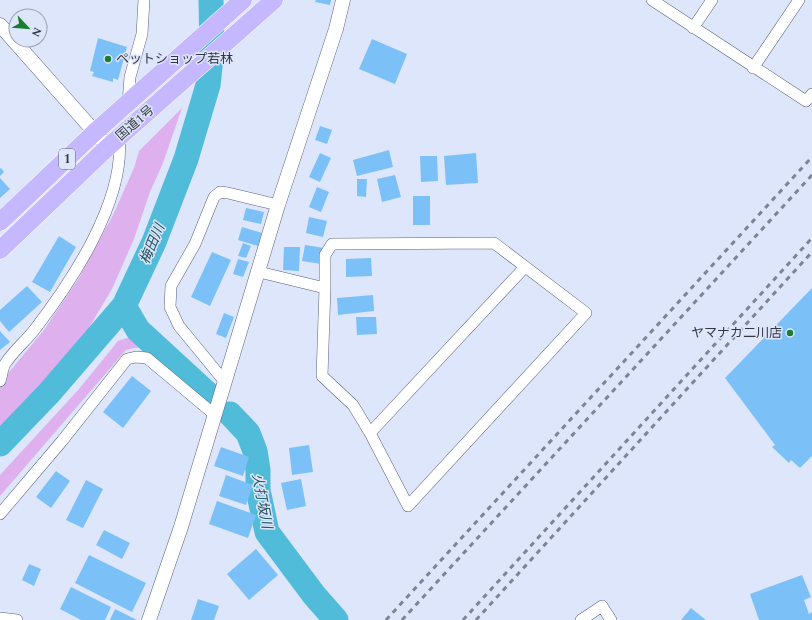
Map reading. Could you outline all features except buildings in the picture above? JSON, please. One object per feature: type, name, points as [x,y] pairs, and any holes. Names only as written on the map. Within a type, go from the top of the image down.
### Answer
[{"type":"highway","name":"国道1号","points":[[0,222],[95,132],[243,0]]},
{"type":"highway","name":"国道1号","points":[[0,250],[114,142],[274,0]]},
{"type":"street","points":[[131,100],[130,77],[142,34],[144,0]]},
{"type":"street","points":[[149,620],[181,527],[278,205],[324,67],[343,0]]},
{"type":"street","points":[[652,0],[753,68],[806,101],[812,94]]},
{"type":"street","points":[[693,28],[712,0]]},
{"type":"street","points":[[753,68],[799,0]]},
{"type":"street","points":[[0,25],[95,132],[114,142],[120,162],[114,189],[94,235],[72,275],[47,313],[4,365],[0,381]]},
{"type":"street","points":[[225,382],[179,326],[170,308],[171,286],[195,244],[214,197],[220,192],[278,205]]},
{"type":"street","points":[[494,243],[586,313],[408,506],[370,433],[353,405],[322,376],[325,288],[325,255],[332,244],[494,243]]},
{"type":"street","points":[[370,433],[526,267]]},
{"type":"street","points":[[259,272],[325,288]]},
{"type":"street","points":[[0,514],[62,441],[127,359],[136,357],[147,358],[180,384],[214,415]]},
{"type":"street","points":[[581,620],[602,606],[612,620]]},
{"type":"street","points":[[0,618],[17,620]]},
{"type":"shaded area","points":[[182,108],[134,239],[112,289],[78,346],[19,417],[0,432],[0,383],[44,330],[79,278],[113,215],[134,168],[139,151]]},
{"type":"shaded area","points":[[136,335],[144,346],[126,350],[0,496],[0,475],[79,389],[118,341]]},
{"type":"waterway","name":"梅田川","points":[[0,444],[49,393],[124,306],[154,242],[186,159],[208,85],[212,49],[211,0]]},
{"type":"waterway","name":"火打坂川","points":[[124,306],[138,330],[212,398]]},
{"type":"waterway","name":"火打坂川","points":[[230,414],[248,433],[255,451],[258,470],[258,490],[267,532],[314,595],[336,620]]},
{"type":"railway","points":[[386,620],[812,157]]},
{"type":"railway","points":[[402,620],[812,175]]},
{"type":"railway","points":[[463,620],[812,238]]},
{"type":"railway","points":[[476,620],[812,252]]},
{"type":"place","name":"ペットショップ若林","points":[[108,59]]},
{"type":"place","name":"ヤマナカ二川店","points":[[790,333]]}]
